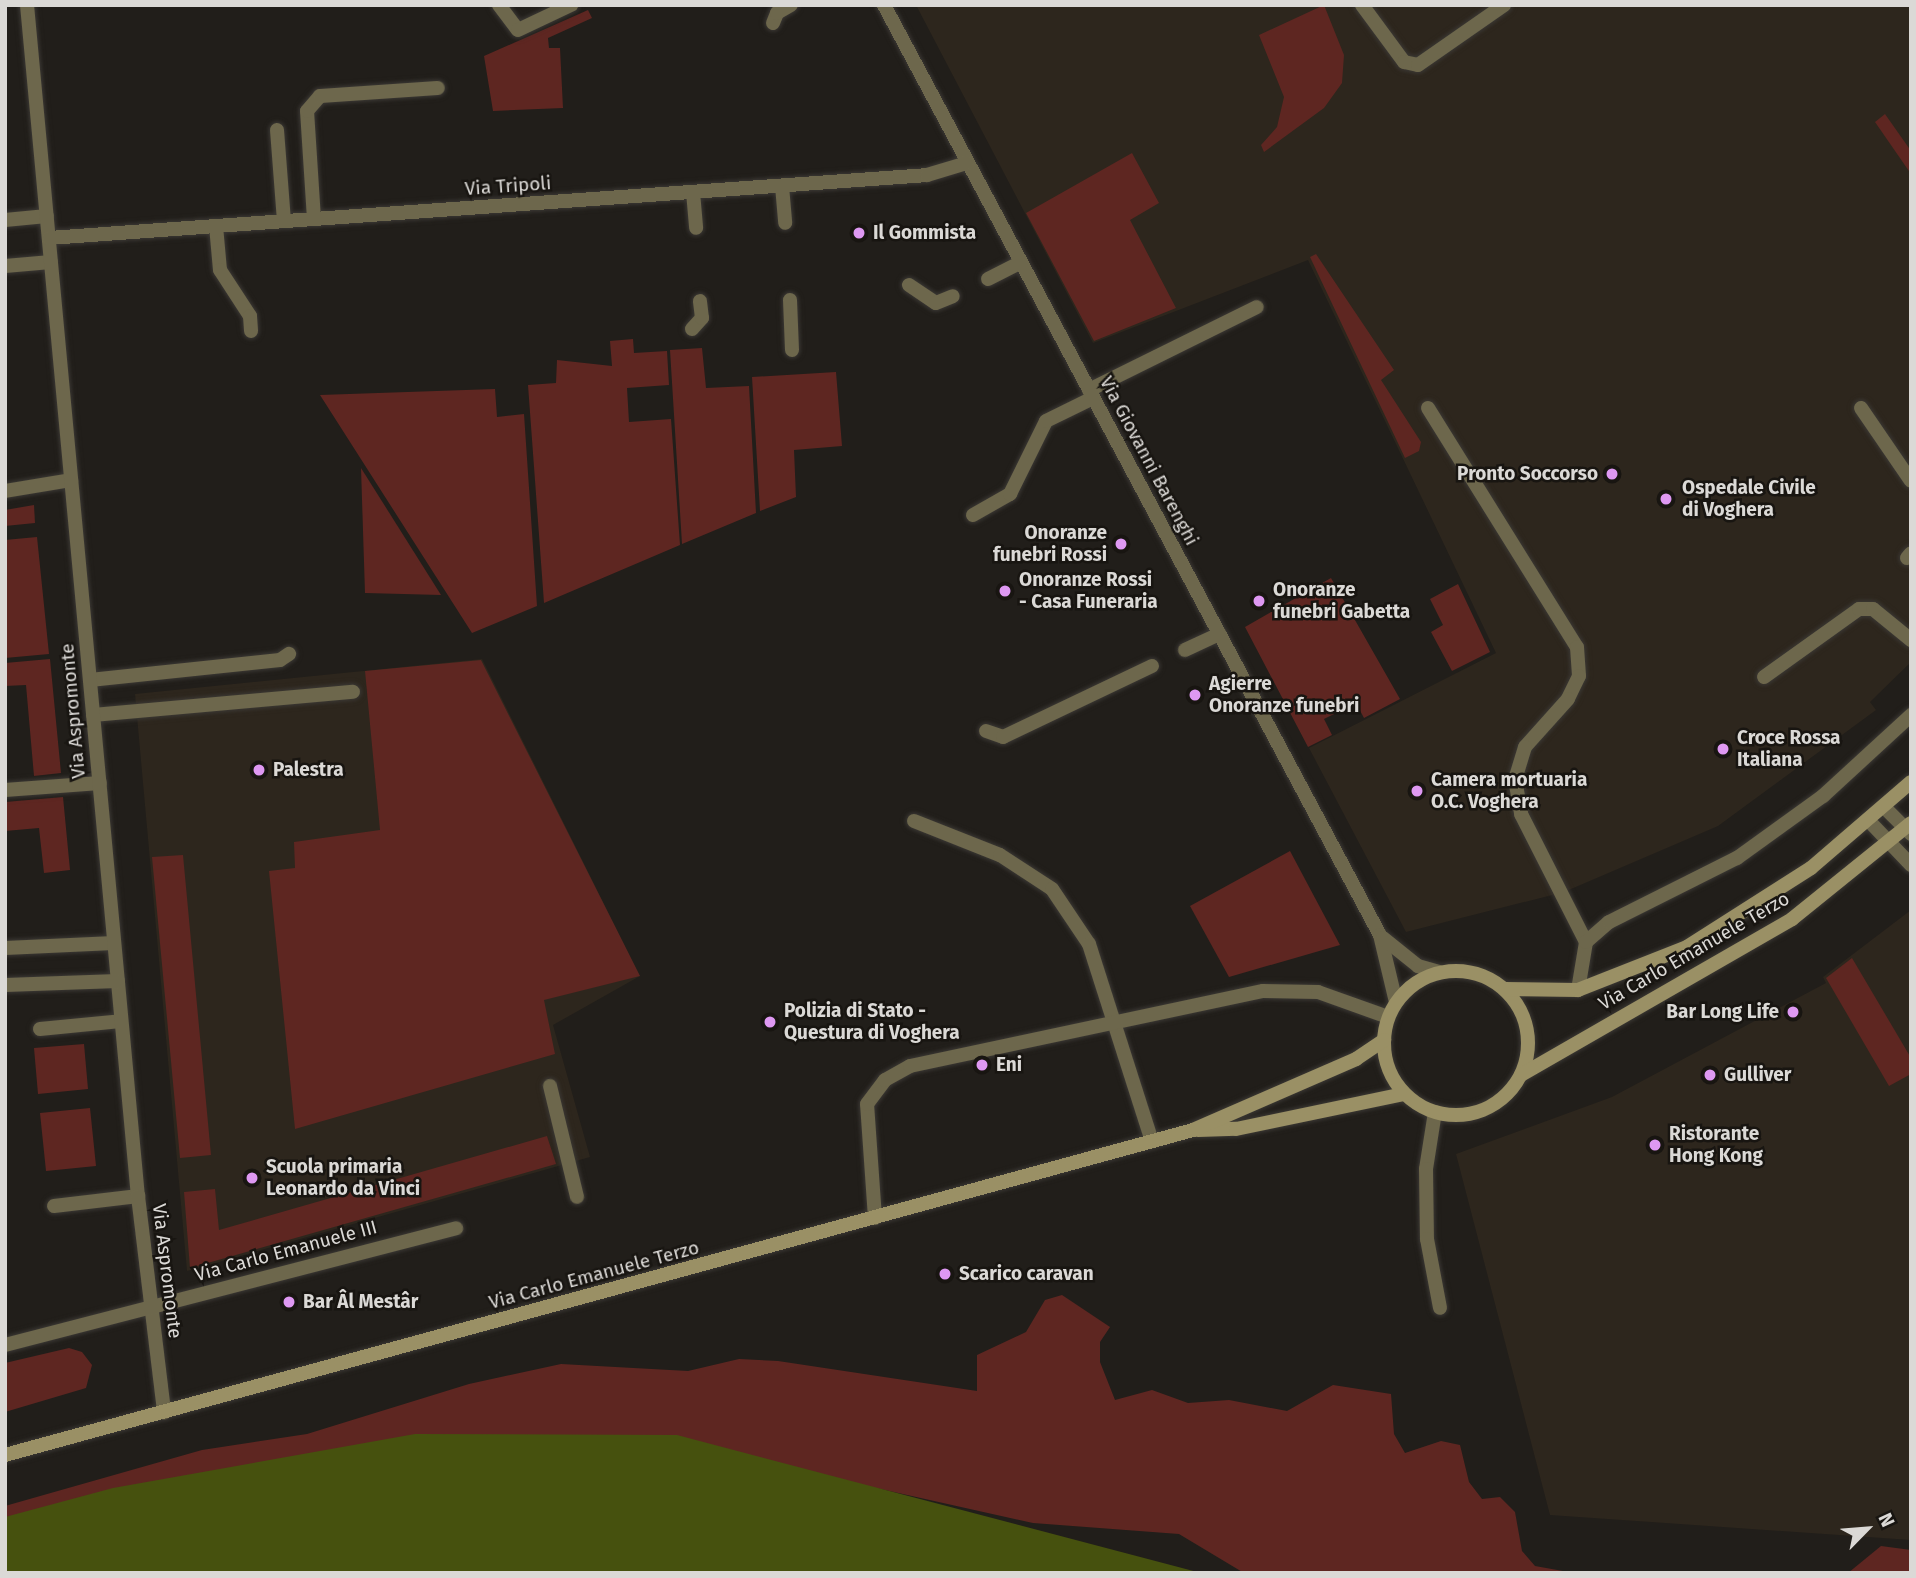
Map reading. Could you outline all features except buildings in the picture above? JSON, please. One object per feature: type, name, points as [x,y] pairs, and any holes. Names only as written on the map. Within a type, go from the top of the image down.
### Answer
[{"type":"main road","name":"Via Carlo Emanuele Terzo","points":[[1439,972],[1485,975],[1505,989],[1578,990],[1687,947],[1811,868],[1885,808],[1911,782]]},
{"type":"main road","name":"Via Carlo Emanuele Terzo","points":[[1435,1112],[1487,1109],[1521,1075],[1792,919],[1909,829]]},
{"type":"main road","points":[[1435,1112],[1404,1094],[1385,1059],[1384,1040],[1388,1017],[1396,1002],[1439,972]]},
{"type":"main road","points":[[1505,989],[1528,1029],[1521,1075]]},
{"type":"main road","name":"Via Carlo Emanuele Terzo","points":[[5,1455],[1193,1130],[1356,1059],[1384,1040]]},
{"type":"main road","name":"Via Carlo Emanuele Terzo","points":[[1193,1130],[1236,1129],[1404,1094]]},
{"type":"street","name":"Via Aspromonte","points":[[27,5],[138,1196],[164,1412]]},
{"type":"street","points":[[499,5],[518,30],[571,5]]},
{"type":"street","points":[[773,23],[777,13],[791,5]]},
{"type":"street","name":"Via Giovanni Barenghi","points":[[884,5],[1380,935],[1396,1002]]},
{"type":"street","points":[[1362,5],[1404,62],[1418,65],[1504,5]]},
{"type":"street","points":[[314,219],[307,111],[320,96],[438,88]]},
{"type":"street","points":[[277,130],[284,221]]},
{"type":"street","name":"Via Tripoli","points":[[49,238],[927,175],[967,163]]},
{"type":"street","points":[[782,186],[785,223]]},
{"type":"street","points":[[693,192],[696,228]]},
{"type":"street","points":[[5,220],[47,216]]},
{"type":"street","points":[[216,226],[219,270],[250,316],[251,331]]},
{"type":"street","points":[[5,265],[51,262]]},
{"type":"street","points":[[988,279],[1021,262]]},
{"type":"street","points":[[909,285],[936,303],[953,296]]},
{"type":"street","points":[[789,300],[792,350]]},
{"type":"street","points":[[692,328],[702,318],[700,301]]},
{"type":"street","points":[[973,515],[1010,494],[1046,421],[1091,394],[1257,307]]},
{"type":"street","points":[[1428,408],[1577,647],[1579,676],[1568,699],[1525,747],[1515,779],[1521,814],[1586,943],[1578,990]]},
{"type":"street","points":[[1861,408],[1911,481]]},
{"type":"street","points":[[5,491],[71,480]]},
{"type":"street","points":[[1764,677],[1859,609],[1873,609],[1911,640]]},
{"type":"street","points":[[1185,650],[1220,634]]},
{"type":"street","points":[[90,680],[281,660],[289,654]]},
{"type":"street","points":[[986,731],[1003,737],[1153,666]]},
{"type":"street","points":[[93,715],[353,692]]},
{"type":"street","points":[[1586,943],[1609,922],[1695,882],[1781,828],[1911,715]]},
{"type":"street","points":[[5,790],[100,783]]},
{"type":"street","points":[[1885,808],[1909,829]]},
{"type":"street","points":[[914,821],[1000,855],[1052,890],[1089,944],[1152,1141]]},
{"type":"street","points":[[1869,821],[1911,865]]},
{"type":"street","name":"Via Giovanni Barenghi","points":[[1380,935],[1418,966],[1439,972]]},
{"type":"street","points":[[5,948],[114,943]]},
{"type":"street","points":[[5,985],[118,981]]},
{"type":"street","points":[[875,1218],[867,1104],[885,1080],[909,1066],[1264,991],[1318,992],[1388,1017]]},
{"type":"street","points":[[40,1029],[121,1021]]},
{"type":"street","points":[[550,1086],[578,1197]]},
{"type":"street","points":[[1435,1112],[1426,1169],[1427,1239],[1440,1308]]},
{"type":"street","points":[[54,1206],[138,1196]]},
{"type":"street","name":"Via Carlo Emanuele III","points":[[5,1345],[456,1228]]},
{"type":"shaded area","name":"Ospedale Civile di Voghera","points":[[916,5],[1911,5],[1911,662],[1870,702],[1876,710],[1718,826],[1564,892],[1406,932],[1309,748],[1496,653],[1308,260],[1093,343]]},
{"type":"shaded area","points":[[1324,5],[1344,55],[1342,83],[1324,108],[1264,152],[1261,145],[1277,127],[1284,97],[1259,35]]},
{"type":"shaded area","points":[[588,10],[592,18],[548,38],[549,48],[560,48],[563,108],[493,111],[484,56]]},
{"type":"shaded area","points":[[1885,114],[1911,151],[1911,174],[1875,122]]},
{"type":"shaded area","points":[[1132,153],[1159,203],[1130,220],[1176,308],[1094,341],[1026,213]]},
{"type":"shaded area","points":[[1316,254],[1394,370],[1381,380],[1421,442],[1419,451],[1405,458],[1310,257]]},
{"type":"shaded area","points":[[633,339],[634,353],[667,351],[669,385],[627,388],[629,422],[671,419],[680,545],[544,603],[528,385],[556,383],[557,360],[612,366],[610,341]]},
{"type":"shaded area","points":[[702,348],[706,388],[749,386],[756,513],[682,544],[670,350]]},
{"type":"shaded area","points":[[836,372],[842,446],[794,450],[796,497],[760,511],[752,377]]},
{"type":"shaded area","points":[[495,389],[497,417],[524,414],[537,606],[472,633],[320,395]]},
{"type":"shaded area","points":[[361,468],[441,595],[365,593]]},
{"type":"shaded area","points":[[34,505],[35,523],[5,526],[5,510]]},
{"type":"shaded area","points":[[37,537],[49,654],[5,658],[5,540]]},
{"type":"shaded area","points":[[1331,578],[1400,699],[1364,718],[1356,703],[1324,719],[1332,735],[1308,747],[1245,627]]},
{"type":"shaded area","points":[[1458,584],[1490,652],[1452,671],[1431,632],[1443,625],[1430,599]]},
{"type":"shaded area","points":[[50,659],[61,773],[34,776],[26,685],[5,686],[5,663]]},
{"type":"shaded area","name":"Scuola primaria Leonardo da Vinci","points":[[482,659],[640,976],[553,1025],[590,1157],[187,1271],[135,694]]},
{"type":"shaded area","points":[[481,660],[640,976],[544,1000],[555,1054],[295,1129],[269,871],[295,868],[294,842],[380,830],[365,671]]},
{"type":"shaded area","points":[[63,797],[70,870],[44,873],[39,828],[5,831],[5,802]]},
{"type":"shaded area","points":[[1290,851],[1340,945],[1229,977],[1190,906]]},
{"type":"shaded area","points":[[183,855],[211,1155],[180,1158],[152,857]]},
{"type":"shaded area","points":[[1911,910],[1911,1540],[1550,1515],[1456,1154],[1612,1097],[1826,983],[1823,977]]},
{"type":"shaded area","points":[[1852,958],[1911,1058],[1911,1074],[1889,1086],[1826,978]]},
{"type":"shaded area","points":[[84,1044],[88,1089],[38,1094],[34,1048]]},
{"type":"shaded area","points":[[90,1108],[96,1166],[46,1171],[40,1113]]},
{"type":"shaded area","points":[[547,1136],[556,1164],[190,1268],[184,1192],[215,1189],[219,1230]]},
{"type":"shaded area","points":[[1062,1295],[1110,1327],[1100,1342],[1100,1362],[1115,1400],[1152,1390],[1188,1403],[1229,1400],[1287,1411],[1333,1385],[1391,1394],[1394,1434],[1405,1453],[1441,1441],[1460,1445],[1469,1482],[1482,1499],[1500,1497],[1515,1512],[1522,1551],[1535,1566],[1574,1573],[1244,1573],[1179,1534],[1033,1523],[876,1488],[5,1573],[5,1506],[202,1450],[307,1434],[469,1384],[561,1364],[688,1371],[739,1359],[778,1361],[977,1391],[977,1355],[1026,1332],[1045,1300]]},
{"type":"shaded area","points":[[69,1348],[82,1352],[92,1365],[86,1388],[5,1412],[5,1363]]},
{"type":"shaded area","points":[[415,1434],[677,1435],[1201,1573],[5,1573],[5,1517],[113,1488]]},
{"type":"shaded area","points":[[1881,1546],[1911,1550],[1911,1573],[1848,1573]]},
{"type":"place","name":"Il Gommista","points":[[859,233]]},
{"type":"place","name":"Pronto Soccorso","points":[[1612,474]]},
{"type":"place","name":"Ospedale Civile di Voghera","points":[[1666,499]]},
{"type":"place","name":"Onoranze funebri Rossi","points":[[1121,544]]},
{"type":"place","name":"Onoranze Rossi - Casa Funeraria","points":[[1005,591]]},
{"type":"place","name":"Onoranze funebri Gabetta","points":[[1259,601]]},
{"type":"place","name":"Agierre Onoranze funebri","points":[[1195,695]]},
{"type":"place","name":"Croce Rossa Italiana","points":[[1723,749]]},
{"type":"place","name":"Palestra","points":[[259,770]]},
{"type":"place","name":"Camera mortuaria O.C. Voghera","points":[[1417,791]]},
{"type":"place","name":"Bar Long Life","points":[[1793,1012]]},
{"type":"place","name":"Polizia di Stato - Questura di Voghera","points":[[770,1022]]},
{"type":"place","name":"Eni","points":[[982,1065]]},
{"type":"place","name":"Gulliver","points":[[1710,1075]]},
{"type":"place","name":"Ristorante Hong Kong","points":[[1655,1145]]},
{"type":"place","name":"Scuola primaria Leonardo da Vinci","points":[[252,1178]]},
{"type":"place","name":"Scarico caravan","points":[[945,1274]]},
{"type":"place","name":"Bar Âl Mestâr","points":[[289,1302]]}]
